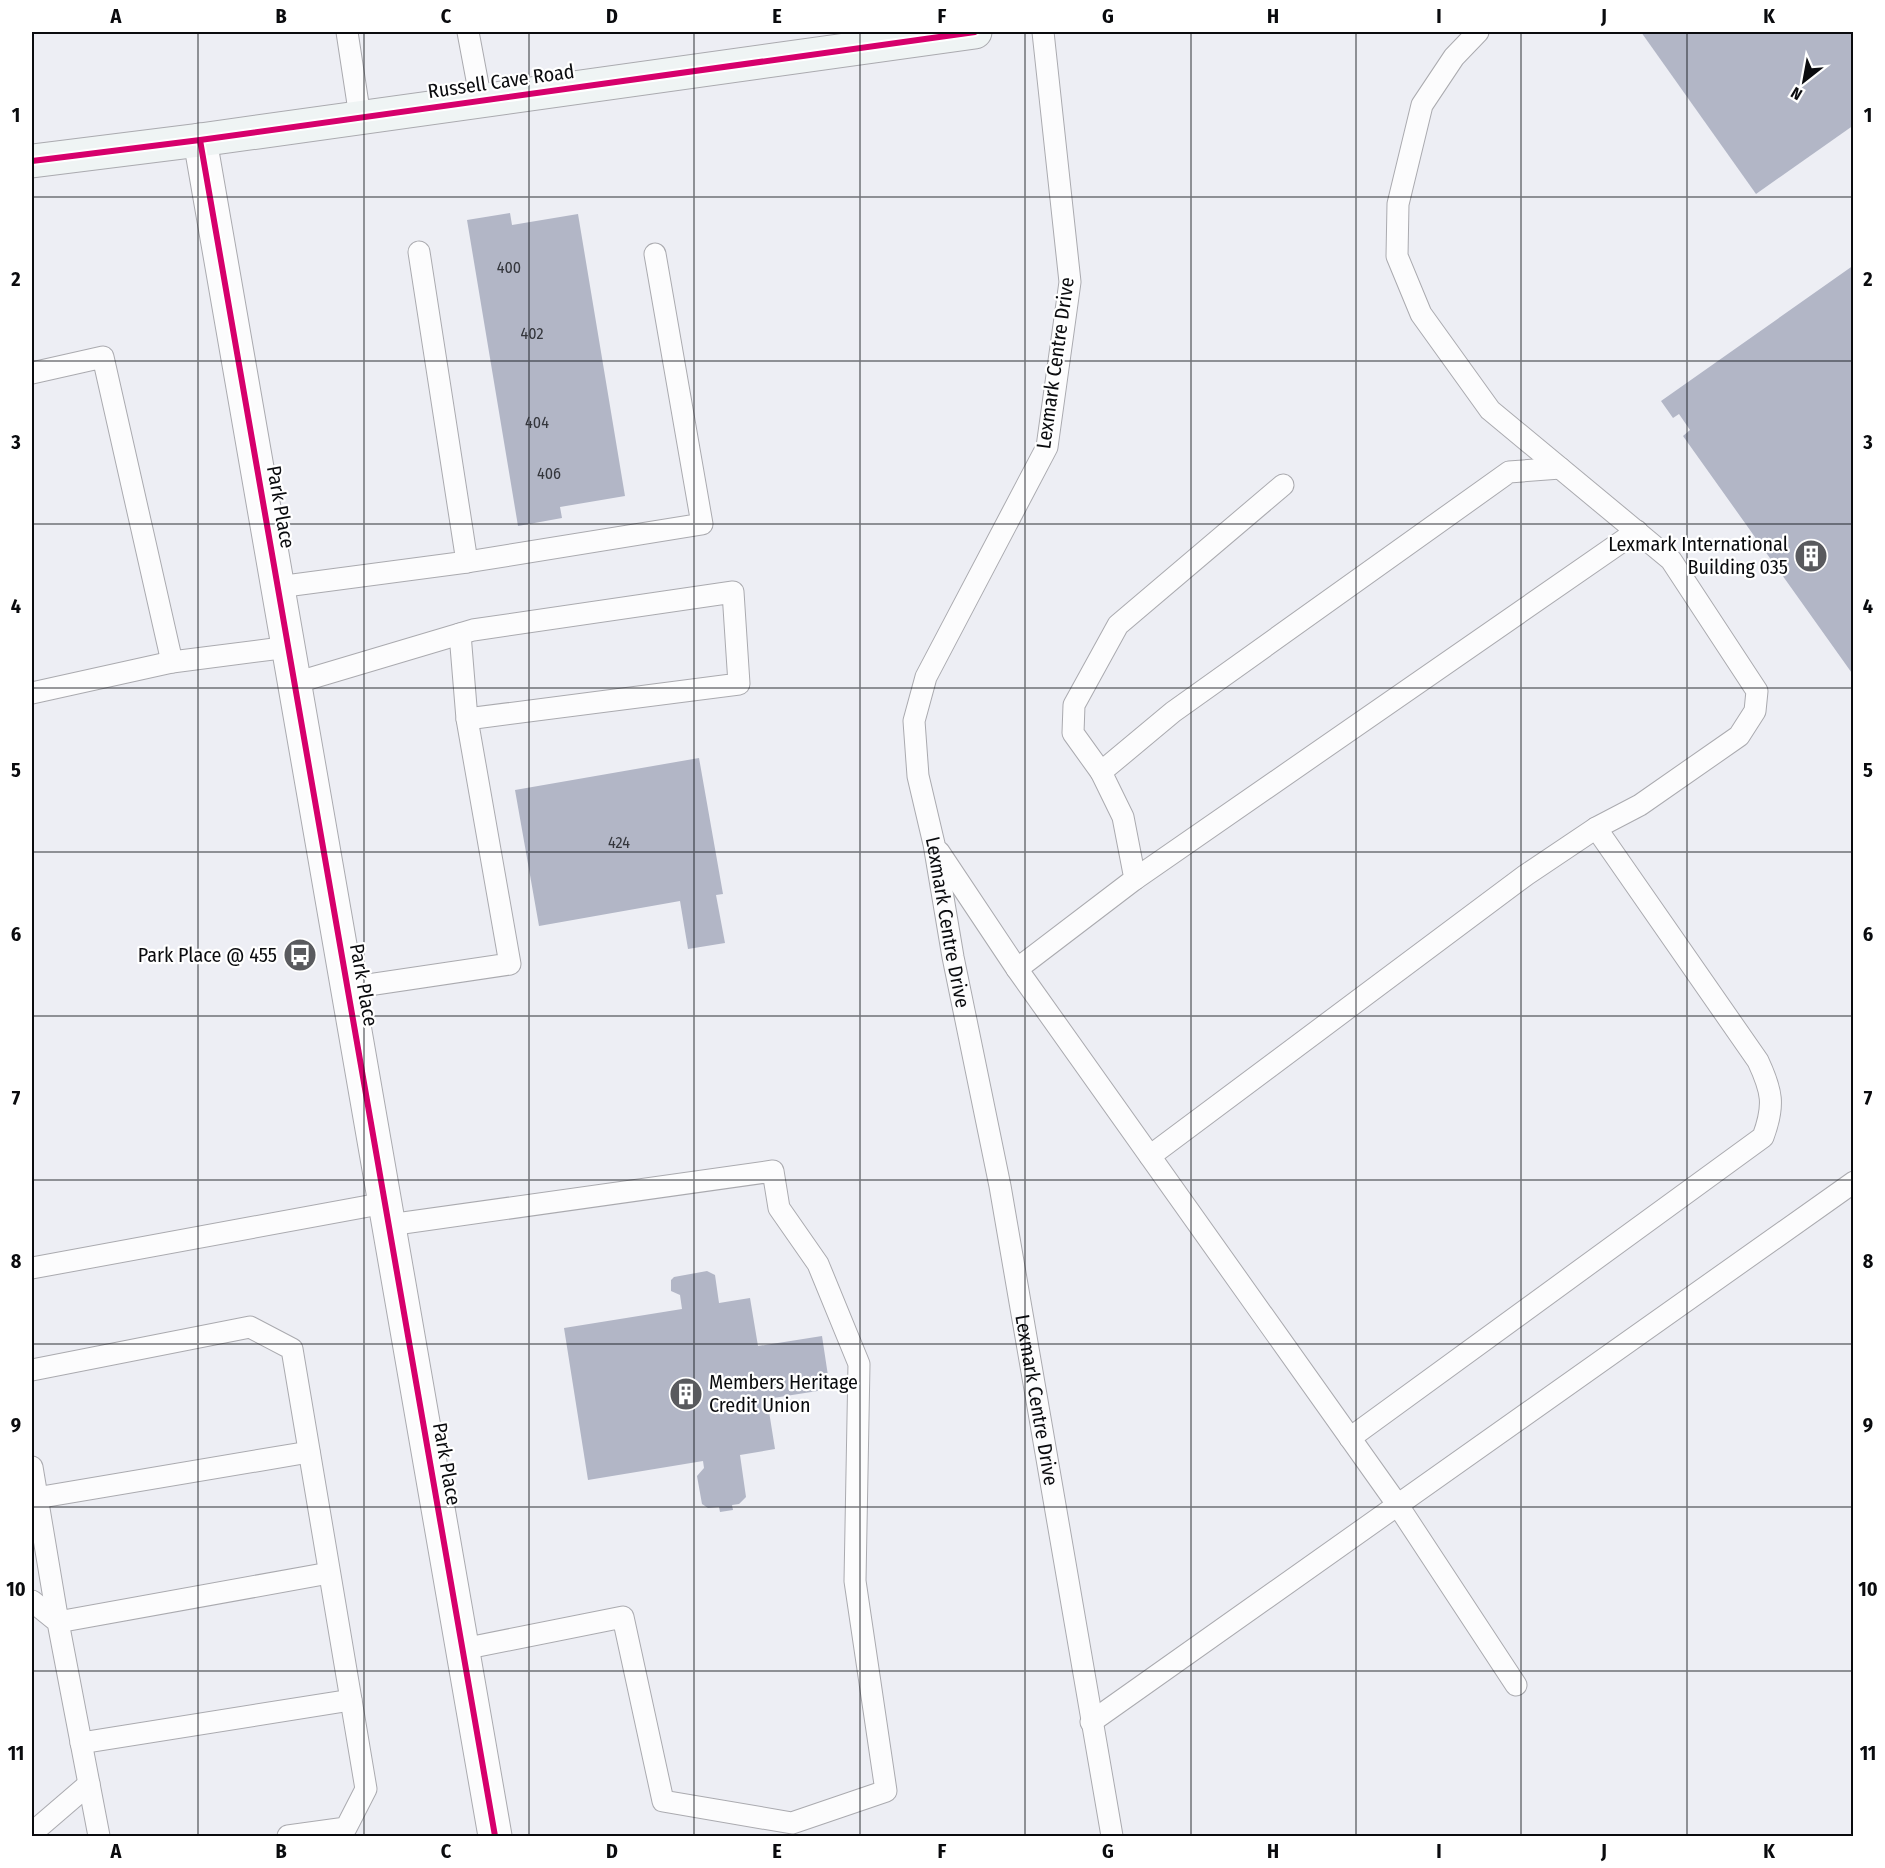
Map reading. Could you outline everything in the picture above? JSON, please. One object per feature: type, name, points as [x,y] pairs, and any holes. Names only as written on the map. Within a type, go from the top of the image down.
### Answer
[{"type":"street","name":"Russell Cave Road","points":[[32,161],[200,140],[975,32]]},
{"type":"street","name":"Park Place","points":[[200,140],[495,1836]]},
{"type":"lane","points":[[347,32],[360,117]]},
{"type":"lane","points":[[468,32],[481,100]]},
{"type":"lane","name":"Lexmark Centre Drive","points":[[1043,32],[1070,282],[1047,447],[926,677],[914,721],[918,776],[934,844],[953,957],[1002,1198],[1112,1836]]},
{"type":"lane","points":[[1150,1156],[1526,874],[1596,828],[1640,805],[1739,736],[1755,711],[1757,691],[1671,560],[1490,410],[1421,314],[1398,256],[1398,204],[1422,105],[1454,57],[1478,32]]},
{"type":"lane","points":[[419,252],[467,562]]},
{"type":"lane","points":[[278,587],[467,562],[702,524],[655,254]]},
{"type":"lane","points":[[32,373],[103,357],[172,662]]},
{"type":"lane","points":[[1101,772],[1173,712],[1509,471],[1560,468]]},
{"type":"lane","points":[[1135,879],[1123,817],[1101,772],[1073,733],[1074,705],[1118,625],[1283,485]]},
{"type":"lane","points":[[1017,969],[1135,879],[1636,531]]},
{"type":"lane","points":[[295,683],[460,634],[733,592],[739,684],[467,719]]},
{"type":"lane","points":[[348,988],[510,964],[467,719],[460,634]]},
{"type":"lane","points":[[32,693],[172,662],[289,647]]},
{"type":"lane","points":[[1350,1438],[1763,1137],[1771,1115],[1771,1088],[1758,1060],[1596,828]]},
{"type":"lane","points":[[934,844],[1017,969],[1397,1504],[1516,1684]]},
{"type":"lane","points":[[32,1269],[387,1214],[773,1171],[779,1208],[818,1264],[859,1364],[855,1581],[886,1791],[792,1823],[663,1801],[623,1617],[463,1649]]},
{"type":"lane","points":[[1091,1722],[1854,1182]]},
{"type":"lane","points":[[32,1370],[250,1327],[292,1349],[366,1789],[346,1828],[288,1836]]},
{"type":"lane","points":[[36,1498],[309,1452]]},
{"type":"lane","points":[[32,1467],[58,1622],[99,1836]]},
{"type":"lane","points":[[32,1601],[58,1622],[329,1573]]},
{"type":"lane","points":[[81,1743],[351,1700]]},
{"type":"lane","points":[[32,1833],[89,1784]]},
{"type":"building","points":[[1641,32],[1854,32],[1854,125],[1756,194]]},
{"type":"building","points":[[510,213],[512,225],[578,214],[625,496],[560,507],[562,518],[518,526],[467,220]]},
{"type":"building","name":"Lexmark International Building 035","points":[[1854,265],[1854,676],[1683,436],[1690,430],[1679,414],[1673,418],[1661,401]]},
{"type":"building","points":[[699,758],[723,894],[716,895],[725,943],[688,949],[680,901],[539,926],[515,790]]},
{"type":"building","name":"Members Heritage Credit Union","points":[[707,1271],[715,1275],[719,1303],[750,1298],[758,1346],[822,1336],[830,1389],[767,1399],[775,1449],[740,1455],[746,1497],[739,1504],[732,1505],[733,1510],[720,1512],[719,1507],[708,1508],[702,1504],[697,1476],[704,1468],[703,1461],[588,1480],[564,1328],[682,1309],[680,1295],[671,1291],[671,1280],[674,1277]]},
{"type":"cycle path","points":[[32,161],[200,140],[975,32]]},
{"type":"cycle path","points":[[200,140],[495,1836]]},
{"type":"place","name":"Lexmark International Building 035","points":[[1811,556]]},
{"type":"place","name":"Park Place @ 455","points":[[300,955]]},
{"type":"place","name":"Members Heritage Credit Union","points":[[686,1394]]}]
